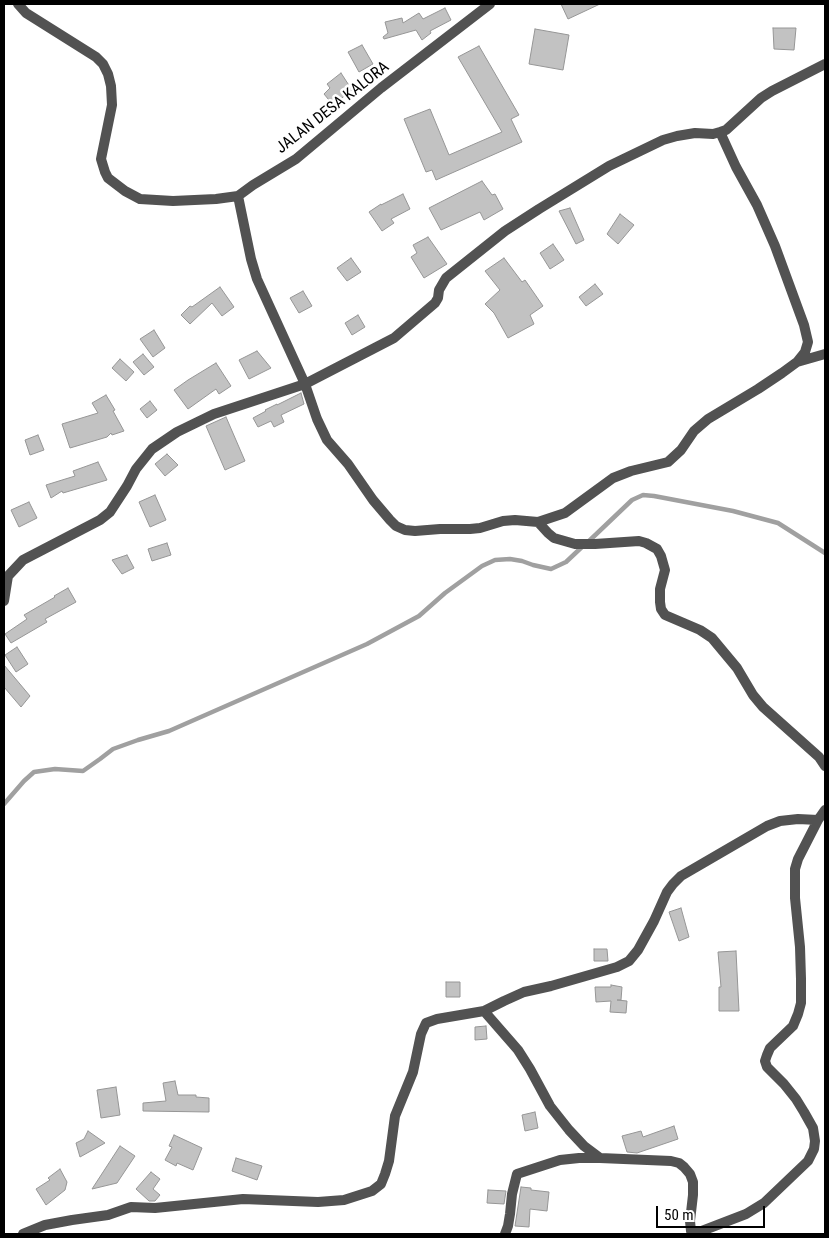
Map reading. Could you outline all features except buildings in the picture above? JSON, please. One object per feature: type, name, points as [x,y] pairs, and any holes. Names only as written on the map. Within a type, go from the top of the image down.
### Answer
[{"type":"street","name":"JALAN DESA KALORA","points":[[18,4],[26,13],[96,56],[103,64],[108,74],[112,106],[101,159],[108,178],[125,191],[140,199],[174,201],[238,196],[296,159],[381,88],[490,4]]},
{"type":"street","points":[[4,602],[8,576],[23,560],[100,520],[110,512],[136,470],[152,449],[177,432],[214,414],[305,384],[394,338],[435,303],[439,290],[446,278],[505,231],[584,180],[663,140],[696,133],[713,134],[720,132],[735,123],[772,90],[825,64]]},
{"type":"street","points":[[238,196],[251,259],[258,279],[305,384],[327,440],[348,464],[372,500],[390,520],[396,526],[405,530],[415,531],[480,528],[503,521],[515,520],[538,522],[565,513],[613,478],[631,471],[668,462],[681,450],[694,431],[708,419],[758,389],[797,362],[805,352],[808,342],[804,325],[775,246],[757,205],[720,132]]},
{"type":"street","points":[[797,362],[825,354]]},
{"type":"street","points":[[538,522],[554,538],[574,544],[639,541],[657,549],[665,570],[660,589],[661,609],[665,615],[700,630],[712,638],[738,668],[763,707],[818,757],[825,766]]},
{"type":"street","points":[[505,1234],[508,1226],[516,1174],[560,1160],[600,1158],[679,1163],[690,1174],[693,1182],[690,1220],[691,1231],[694,1234],[746,1214],[764,1203],[808,1161],[814,1149],[813,1128],[796,1099],[767,1067],[765,1061],[770,1048],[793,1026],[801,1003],[800,947],[795,898],[795,869],[818,820],[825,810]]},
{"type":"street","points":[[23,1234],[44,1225],[108,1215],[138,1206],[155,1208],[243,1199],[318,1202],[344,1200],[372,1191],[380,1184],[385,1174],[395,1116],[413,1072],[426,1022],[484,1011],[524,992],[617,967],[629,961],[638,950],[654,921],[667,892],[681,876],[767,826],[780,821],[798,819],[818,820]]},
{"type":"street","points":[[484,1011],[518,1050],[550,1106],[584,1146],[600,1158]]},
{"type":"waterway","points":[[589,541],[632,500],[643,495],[733,511],[778,523],[825,553]]},
{"type":"waterway","points":[[4,804],[34,772],[55,769],[83,771],[113,749],[169,731],[367,644],[419,616],[445,593],[482,566],[495,560],[510,559],[551,569],[566,562],[583,546]]}]
